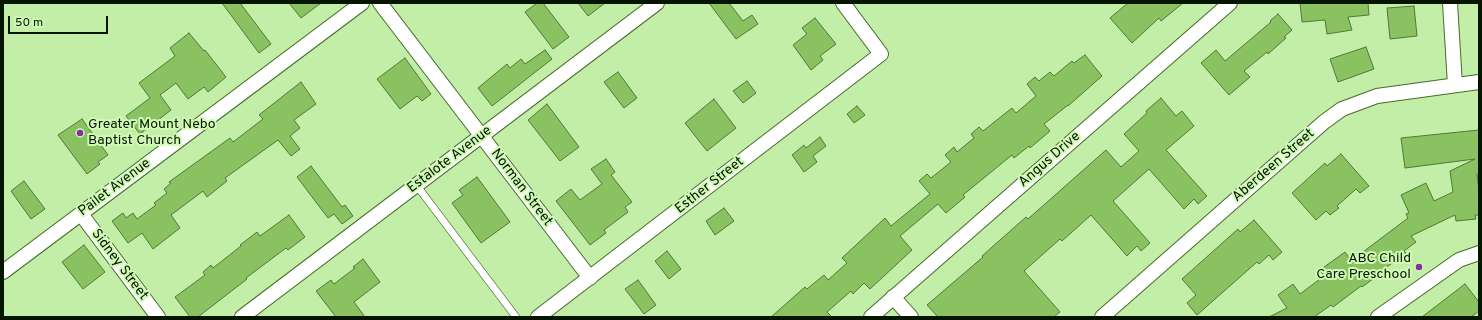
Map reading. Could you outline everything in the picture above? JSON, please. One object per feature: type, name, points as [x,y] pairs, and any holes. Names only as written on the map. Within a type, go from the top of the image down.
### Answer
[{"type":"street","name":"Pailet Avenue","points":[[3,272],[362,3]]},
{"type":"street","name":"Norman Street","points":[[380,3],[590,278]]},
{"type":"street","name":"Estalote Avenue","points":[[242,317],[657,3]]},
{"type":"street","name":"Esther Street","points":[[538,317],[881,54],[843,3]]},
{"type":"street","name":"Angus Drive","points":[[871,317],[1230,3]]},
{"type":"street","points":[[1450,3],[1455,85]]},
{"type":"street","name":"Aberdeen Street","points":[[1102,317],[1324,122],[1342,109],[1377,96],[1479,82]]},
{"type":"street","name":"Sidney Street","points":[[81,214],[158,317]]},
{"type":"street","points":[[1378,317],[1459,260],[1479,253]]},
{"type":"street","points":[[893,297],[910,317]]},
{"type":"lane","points":[[417,186],[516,317]]},
{"type":"building","points":[[222,3],[240,3],[271,44],[259,53]]},
{"type":"building","points":[[289,3],[321,3],[301,18]]},
{"type":"building","points":[[537,3],[543,3],[569,37],[553,49],[525,12]]},
{"type":"building","points":[[578,3],[605,3],[588,16]]},
{"type":"building","points":[[709,3],[729,3],[743,21],[752,15],[758,24],[736,39]]},
{"type":"building","points":[[1128,3],[1183,3],[1161,21],[1159,18],[1132,43],[1110,18]]},
{"type":"building","points":[[1300,3],[1368,3],[1369,15],[1348,17],[1352,30],[1327,34],[1325,20],[1302,22]]},
{"type":"building","points":[[1414,6],[1417,36],[1390,39],[1387,8]]},
{"type":"building","points":[[1278,14],[1292,30],[1284,37],[1286,38],[1268,54],[1267,52],[1244,71],[1250,77],[1229,95],[1201,63],[1216,50],[1225,61],[1271,22],[1270,21]]},
{"type":"building","points":[[815,18],[836,44],[820,56],[823,60],[811,70],[793,45],[807,34],[802,28]]},
{"type":"building","points":[[189,33],[204,51],[205,50],[226,77],[208,92],[204,87],[188,99],[176,83],[160,95],[171,110],[140,134],[126,116],[150,98],[139,83],[175,56],[170,48]]},
{"type":"building","points":[[1366,47],[1374,69],[1338,82],[1330,59]]},
{"type":"building","points":[[545,50],[552,59],[492,106],[478,88],[507,64],[510,68],[521,59],[525,64]]},
{"type":"building","points":[[1085,55],[1102,76],[1068,106],[1044,124],[1050,131],[1030,148],[1029,146],[1014,158],[1012,155],[963,195],[965,197],[946,213],[938,204],[900,236],[912,250],[870,289],[864,283],[853,294],[851,291],[827,312],[832,317],[771,317],[805,287],[807,289],[824,275],[828,280],[847,263],[842,258],[885,218],[891,226],[930,194],[919,181],[927,174],[931,178],[951,162],[945,155],[954,147],[957,152],[974,138],[971,134],[979,127],[983,131],[1012,108],[1016,113],[1036,96],[1027,84],[1035,77],[1039,81],[1050,72],[1054,76],[1072,61],[1074,63]]},
{"type":"building","points":[[405,58],[431,94],[422,101],[417,96],[400,109],[377,79]]},
{"type":"building","points":[[618,72],[637,98],[624,108],[604,82]]},
{"type":"building","points":[[747,81],[756,93],[743,103],[733,91]]},
{"type":"building","points":[[301,82],[316,104],[294,120],[300,128],[290,136],[300,149],[291,156],[278,140],[225,178],[227,181],[207,197],[203,191],[171,215],[180,228],[153,249],[142,233],[128,243],[112,221],[123,213],[126,218],[133,213],[137,219],[156,205],[154,203],[167,193],[164,189],[171,183],[169,182],[230,138],[233,142],[263,119],[259,115]]},
{"type":"building","points":[[1161,98],[1176,116],[1182,111],[1194,126],[1166,150],[1207,196],[1198,204],[1194,199],[1184,209],[1149,169],[1113,201],[1150,243],[1141,251],[1137,246],[1127,256],[1091,215],[1062,241],[1060,239],[1024,271],[1060,312],[1054,317],[938,317],[927,305],[983,257],[982,256],[1026,217],[1028,219],[1106,150],[1121,167],[1139,151],[1124,134]]},
{"type":"building","points":[[714,99],[736,128],[707,151],[685,123]]},
{"type":"building","points":[[547,104],[579,147],[560,161],[528,120]]},
{"type":"building","points":[[857,106],[865,115],[854,123],[847,114]]},
{"type":"building","points":[[82,119],[108,155],[98,162],[100,164],[87,174],[58,135]]},
{"type":"building","points":[[1479,130],[1479,174],[1477,174],[1479,215],[1475,215],[1476,219],[1456,221],[1455,215],[1411,236],[1416,242],[1404,251],[1406,253],[1362,287],[1361,286],[1333,307],[1331,305],[1314,317],[1269,317],[1287,308],[1278,295],[1293,284],[1300,294],[1324,276],[1320,270],[1345,252],[1351,261],[1408,218],[1406,214],[1409,213],[1401,195],[1426,183],[1434,201],[1453,192],[1450,171],[1475,159],[1405,168],[1401,138]]},
{"type":"building","points":[[820,137],[826,146],[813,156],[817,162],[804,172],[792,155],[804,145],[806,148]]},
{"type":"building","points":[[1341,154],[1369,186],[1360,193],[1356,189],[1337,206],[1339,208],[1330,215],[1326,211],[1316,220],[1292,193],[1325,163],[1327,166]]},
{"type":"building","points":[[606,159],[615,172],[611,175],[632,202],[625,207],[628,212],[604,230],[606,233],[590,245],[556,201],[571,189],[580,200],[602,184],[591,169]]},
{"type":"building","points":[[311,166],[342,207],[345,205],[353,216],[342,224],[334,214],[328,218],[297,177]]},
{"type":"building","points":[[477,177],[510,222],[481,243],[452,203],[463,195],[459,190]]},
{"type":"building","points":[[24,181],[45,209],[31,219],[11,191]]},
{"type":"building","points":[[724,208],[734,221],[715,235],[706,221]]},
{"type":"building","points":[[289,215],[305,237],[288,250],[286,248],[198,317],[190,317],[175,297],[205,275],[203,272],[211,265],[213,268],[257,232],[260,236]]},
{"type":"building","points":[[1254,220],[1282,252],[1273,260],[1269,255],[1259,264],[1257,262],[1197,315],[1187,303],[1196,295],[1182,279],[1238,229],[1240,232]]},
{"type":"building","points":[[84,245],[105,272],[83,289],[62,262]]},
{"type":"building","points":[[667,251],[681,269],[669,279],[655,261]]},
{"type":"building","points":[[363,259],[380,282],[354,302],[365,317],[336,317],[316,291],[331,280],[334,284],[355,268],[353,267]]},
{"type":"building","points":[[638,280],[656,305],[644,314],[625,289]]},
{"type":"building","points":[[1465,284],[1479,302],[1479,311],[1471,317],[1422,317]]},
{"type":"place","name":"Greater Mount Nebo Baptist Church","points":[[80,133]]},
{"type":"place","name":"ABC Child Care Preschool","points":[[1419,267]]}]
